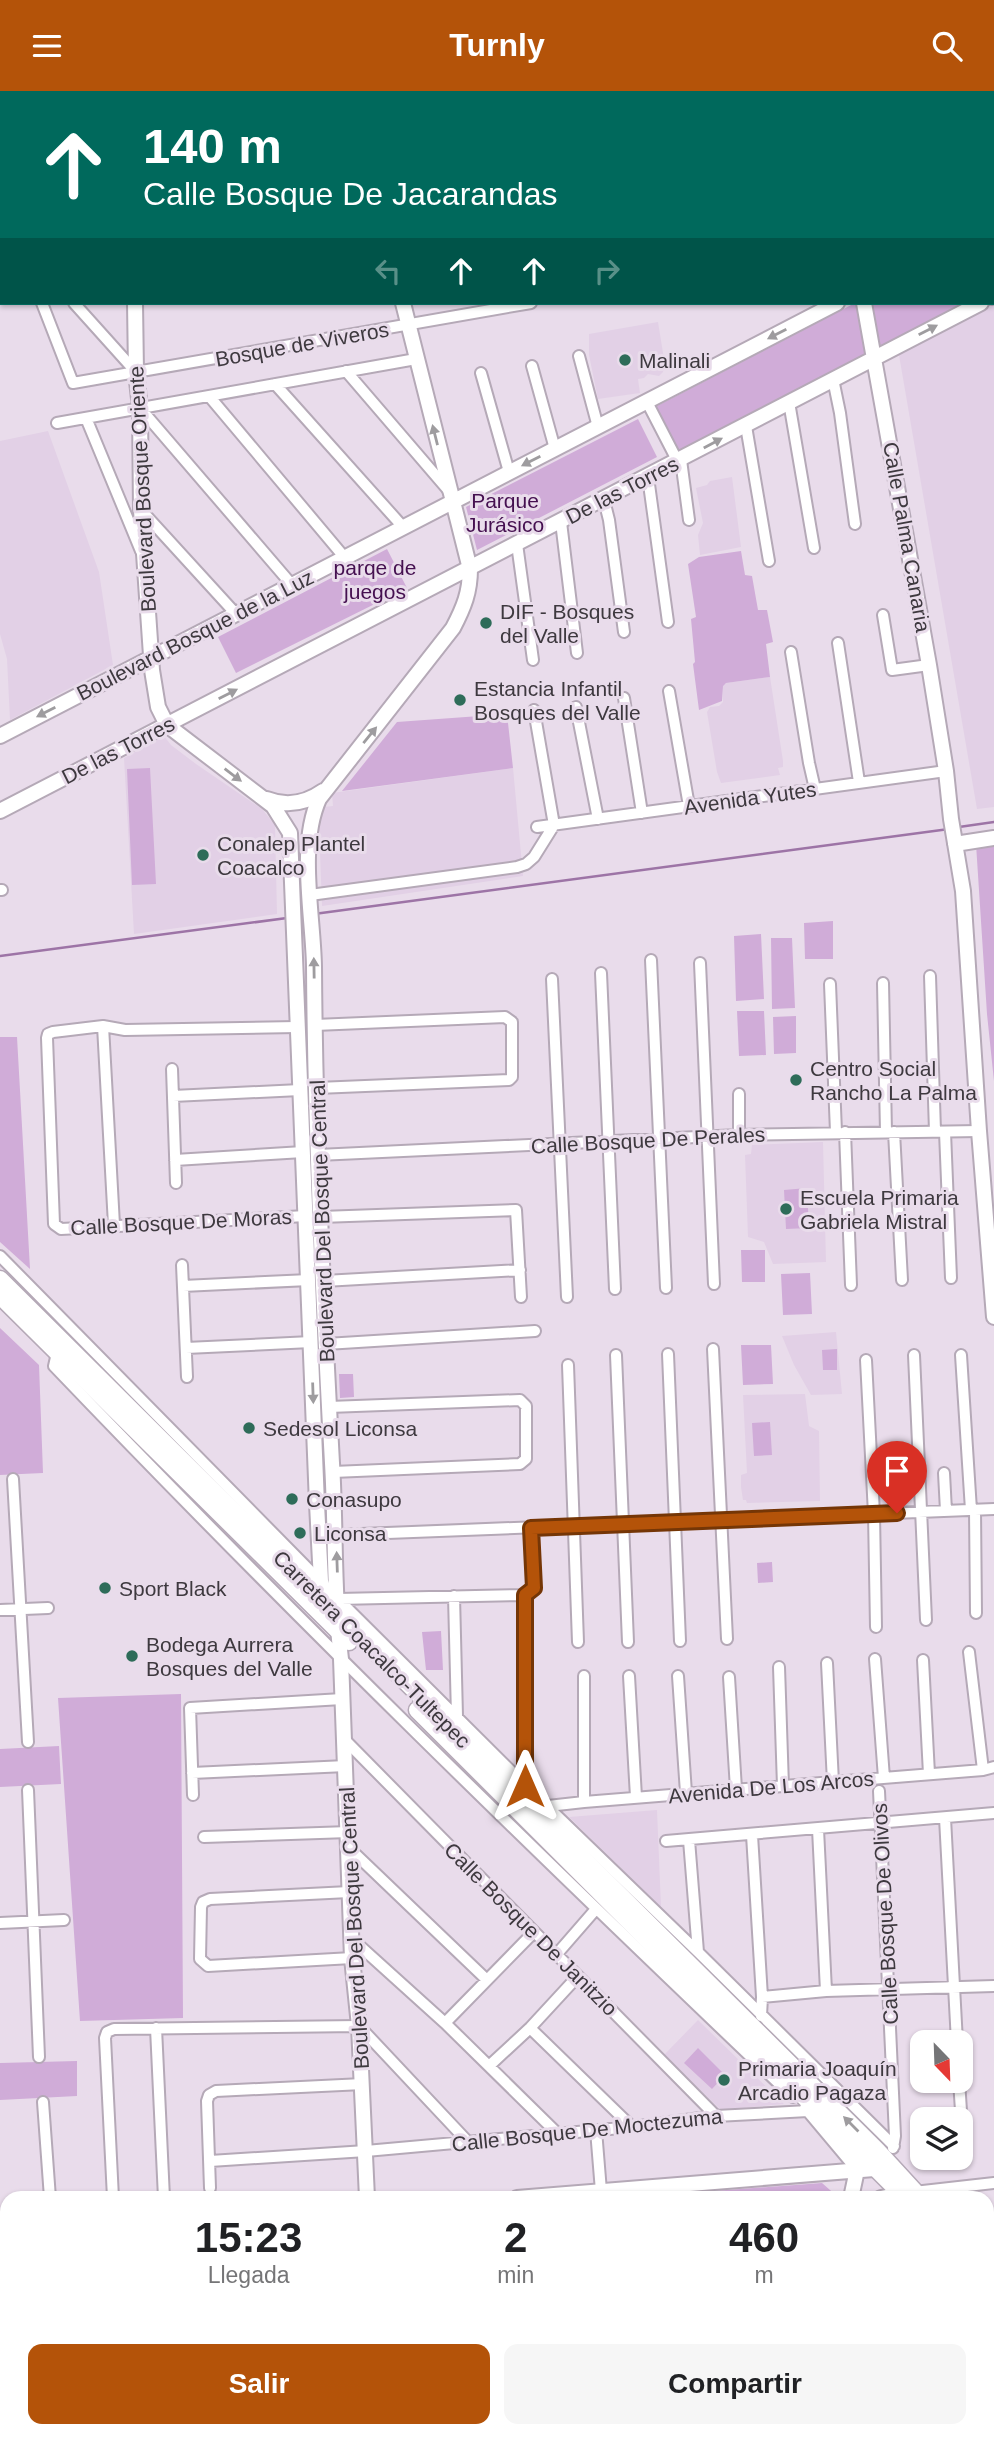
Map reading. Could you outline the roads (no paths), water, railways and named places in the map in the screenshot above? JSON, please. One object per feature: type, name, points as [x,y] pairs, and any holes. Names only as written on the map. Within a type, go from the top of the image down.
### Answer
[{"type":"main road","name":"Carretera Coacalco-Tultepec","points":[[0,1279],[335,1616],[853,2146],[885,2158]]},
{"type":"main road","name":"Carretera Coacalco-Tultepec","points":[[0,1296],[335,1616],[885,2158],[909,2191]]},
{"type":"street","name":"Bosque de Viveros","points":[[43,305],[73,383],[409,325],[464,308],[502,305]]},
{"type":"street","points":[[76,305],[136,372]]},
{"type":"street","name":"Boulevard Bosque Oriente","points":[[135,305],[141,510],[152,658],[158,707],[167,725]]},
{"type":"street","points":[[167,725],[260,795],[276,803],[295,804],[313,799],[327,788],[453,628],[466,603],[470,587],[470,569],[404,305]]},
{"type":"street","name":"Boulevard Bosque de la Luz","points":[[0,736],[345,558],[403,527],[450,496],[509,472],[833,305]]},
{"type":"street","name":"Calle Palma Canaria","points":[[864,305],[929,665],[963,891],[994,1317]]},
{"type":"street","name":"De las Torres","points":[[0,811],[977,305]]},
{"type":"street","points":[[579,356],[598,427]]},
{"type":"street","name":"Bosque de Viveros","points":[[57,423],[416,359]]},
{"type":"street","points":[[532,366],[555,449]]},
{"type":"street","points":[[346,371],[450,496]]},
{"type":"street","points":[[481,373],[509,472]]},
{"type":"street","points":[[833,379],[855,524]]},
{"type":"street","points":[[275,384],[403,527]]},
{"type":"street","points":[[209,396],[345,558]]},
{"type":"street","points":[[647,402],[679,461],[689,520]]},
{"type":"street","points":[[789,402],[814,548]]},
{"type":"street","points":[[140,408],[292,585]]},
{"type":"street","points":[[86,418],[145,560]]},
{"type":"street","points":[[746,426],[769,561]]},
{"type":"street","points":[[648,477],[668,622]]},
{"type":"street","points":[[604,500],[624,632]]},
{"type":"street","points":[[141,510],[236,614]]},
{"type":"street","points":[[561,521],[577,653]]},
{"type":"street","points":[[517,544],[533,660]]},
{"type":"street","points":[[883,615],[892,670],[929,665]]},
{"type":"street","points":[[838,643],[859,782]]},
{"type":"street","points":[[791,652],[808,763],[815,789]]},
{"type":"street","points":[[669,691],[689,806]]},
{"type":"street","points":[[624,698],[642,813]]},
{"type":"street","points":[[576,707],[598,819]]},
{"type":"street","points":[[311,899],[526,864],[544,843],[554,825],[534,710]]},
{"type":"street","name":"Avenida Yutes","points":[[537,827],[946,771]]},
{"type":"street","name":"Boulevard Del Bosque Central","points":[[311,1154],[317,1088],[310,822],[319,799],[327,788]]},
{"type":"street","name":"Boulevard Del Bosque Central","points":[[260,795],[274,806],[290,833],[300,1090],[311,1154],[314,1217],[323,1245],[336,1535],[335,1616],[341,1659],[346,1741],[352,1958],[363,2084],[367,2191]]},
{"type":"street","points":[[954,840],[994,838]]},
{"type":"street","points":[[651,960],[666,1288]]},
{"type":"street","points":[[700,963],[714,1284]]},
{"type":"street","points":[[601,973],[615,1289]]},
{"type":"street","points":[[930,976],[951,1278]]},
{"type":"street","points":[[552,979],[567,1297]]},
{"type":"street","points":[[883,983],[890,1132],[902,1280]]},
{"type":"street","points":[[830,984],[851,1285]]},
{"type":"street","points":[[297,1002],[314,1000]]},
{"type":"street","points":[[315,1025],[505,1017],[512,1022],[512,1077],[509,1080],[317,1088]]},
{"type":"street","points":[[114,1225],[103,1026],[125,1030],[297,1027]]},
{"type":"street","name":"Calle Bosque De Moras","points":[[103,1026],[48,1034],[54,1224],[57,1227],[61,1229],[511,1209],[517,1213],[520,1271]]},
{"type":"street","points":[[172,1069],[176,1183]]},
{"type":"street","points":[[173,1095],[300,1090]]},
{"type":"street","points":[[739,1094],[739,1135]]},
{"type":"street","name":"Calle Bosque De Perales","points":[[175,1160],[708,1136],[979,1131]]},
{"type":"street","name":"Boulevard Del Bosque Central","points":[[314,1217],[307,1247],[321,1581],[335,1616]]},
{"type":"street","points":[[307,1247],[323,1245]]},
{"type":"street","points":[[0,1256],[321,1581]]},
{"type":"street","points":[[182,1265],[187,1377]]},
{"type":"street","points":[[324,1281],[520,1271],[521,1297]]},
{"type":"street","points":[[183,1286],[309,1280]]},
{"type":"street","points":[[326,1344],[535,1331]]},
{"type":"street","points":[[186,1348],[311,1342]]},
{"type":"street","points":[[713,1349],[727,1639]]},
{"type":"street","points":[[57,1353],[54,1366],[147,1463],[341,1659],[808,2111],[856,2171]]},
{"type":"street","points":[[668,1354],[680,1641]]},
{"type":"street","points":[[914,1355],[926,1620]]},
{"type":"street","points":[[961,1355],[973,1510],[976,1613]]},
{"type":"street","points":[[616,1356],[628,1642]]},
{"type":"street","points":[[866,1360],[874,1514],[876,1627]]},
{"type":"street","points":[[568,1365],[578,1642]]},
{"type":"street","points":[[329,1407],[520,1400],[526,1406],[526,1459],[520,1464],[333,1472]]},
{"type":"street","points":[[944,1473],[946,1511]]},
{"type":"street","points":[[13,1479],[28,1742]]},
{"type":"street","points":[[894,1488],[897,1513]]},
{"type":"street","points":[[317,1504],[334,1503]]},
{"type":"street","points":[[336,1535],[994,1509]]},
{"type":"street","points":[[335,1616],[454,1596],[525,1595],[534,1588],[531,1528]]},
{"type":"street","points":[[525,1595],[525,1786]]},
{"type":"street","points":[[454,1596],[457,1716]]},
{"type":"street","points":[[0,1610],[48,1608]]},
{"type":"street","points":[[335,1616],[457,1716],[525,1786],[698,1952],[761,2016],[885,2158],[856,2171],[601,2191],[596,2130]]},
{"type":"street","points":[[969,1652],[989,1768]]},
{"type":"street","points":[[874,1659],[884,1778]]},
{"type":"street","points":[[923,1660],[929,1774]]},
{"type":"street","points":[[827,1663],[833,1782]]},
{"type":"street","points":[[779,1667],[783,1786]]},
{"type":"street","points":[[584,1675],[584,1802]]},
{"type":"street","points":[[629,1676],[636,1797]]},
{"type":"street","points":[[678,1676],[686,1793]]},
{"type":"street","points":[[729,1677],[736,1790]]},
{"type":"street","points":[[193,1795],[192,1707],[342,1699]]},
{"type":"street","name":"Calle Bosque De Janitzio","points":[[346,1741],[716,2116]]},
{"type":"street","points":[[192,1773],[346,1766]]},
{"type":"street","name":"Avenida De Los Arcos","points":[[548,1806],[989,1768]]},
{"type":"street","points":[[28,1790],[39,2057]]},
{"type":"street","name":"Calle Bosque De Olivos","points":[[879,1791],[888,1989],[885,2158]]},
{"type":"street","points":[[666,1841],[994,1813]]},
{"type":"street","points":[[945,1818],[956,2030]]},
{"type":"street","points":[[818,1829],[825,1991]]},
{"type":"street","points":[[204,1837],[349,1832]]},
{"type":"street","points":[[752,1835],[761,2016]]},
{"type":"street","points":[[689,1840],[698,1952]]},
{"type":"street","points":[[348,1847],[487,1980]]},
{"type":"street","points":[[349,1892],[211,1899],[203,1902],[200,1959],[208,1966],[352,1958]]},
{"type":"street","points":[[556,1955],[597,1909]]},
{"type":"street","points":[[0,1923],[64,1920]]},
{"type":"street","points":[[445,2023],[534,1932]]},
{"type":"street","points":[[352,1939],[445,2023],[558,2134]]},
{"type":"street","points":[[489,2066],[530,2028],[578,1976]]},
{"type":"street","points":[[762,1997],[825,1991],[994,1986]]},
{"type":"street","points":[[113,2191],[105,2038],[107,2032],[114,2029],[359,2026],[468,2142]]},
{"type":"street","points":[[156,2028],[164,2191]]},
{"type":"street","points":[[530,2028],[632,2127]]},
{"type":"street","points":[[210,2187],[209,2095],[216,2091],[363,2084]]},
{"type":"street","points":[[43,2102],[49,2191]]},
{"type":"street","name":"Calle Bosque De Moctezuma","points":[[210,2161],[366,2151],[632,2127],[716,2116],[808,2111]]},
{"type":"street","points":[[852,2191],[856,2171],[853,2146]]},
{"type":"street","points":[[944,2191],[994,2183]]},
{"type":"waterway","points":[[959,827],[994,822]]},
{"type":"waterway","points":[[314,914],[949,829]]},
{"type":"waterway","points":[[0,956],[287,918]]},
{"type":"place","name":"Malinali","points":[[625,360]]},
{"type":"place","name":"DIF - Bosques del Valle","points":[[486,623]]},
{"type":"place","name":"Estancia Infantil Bosques del Valle","points":[[460,700]]},
{"type":"place","name":"Conalep Plantel Coacalco","points":[[203,855]]},
{"type":"place","name":"Centro Social Rancho La Palma","points":[[796,1080]]},
{"type":"place","name":"Escuela Primaria Gabriela Mistral","points":[[786,1209]]},
{"type":"place","name":"Sedesol Liconsa","points":[[249,1428]]},
{"type":"place","name":"Conasupo","points":[[292,1499]]},
{"type":"place","name":"Liconsa","points":[[300,1533]]},
{"type":"place","name":"Sport Black","points":[[105,1588]]},
{"type":"place","name":"Bodega Aurrera Bosques del Valle","points":[[132,1656]]},
{"type":"place","name":"Primaria Joaquín Arcadio Pagaza","points":[[724,2080]]},
{"type":"park label","name":"Parque Jurásico","points":[[505,512]]},
{"type":"park label","name":"parqe de juegos","points":[[375,579]]}]
